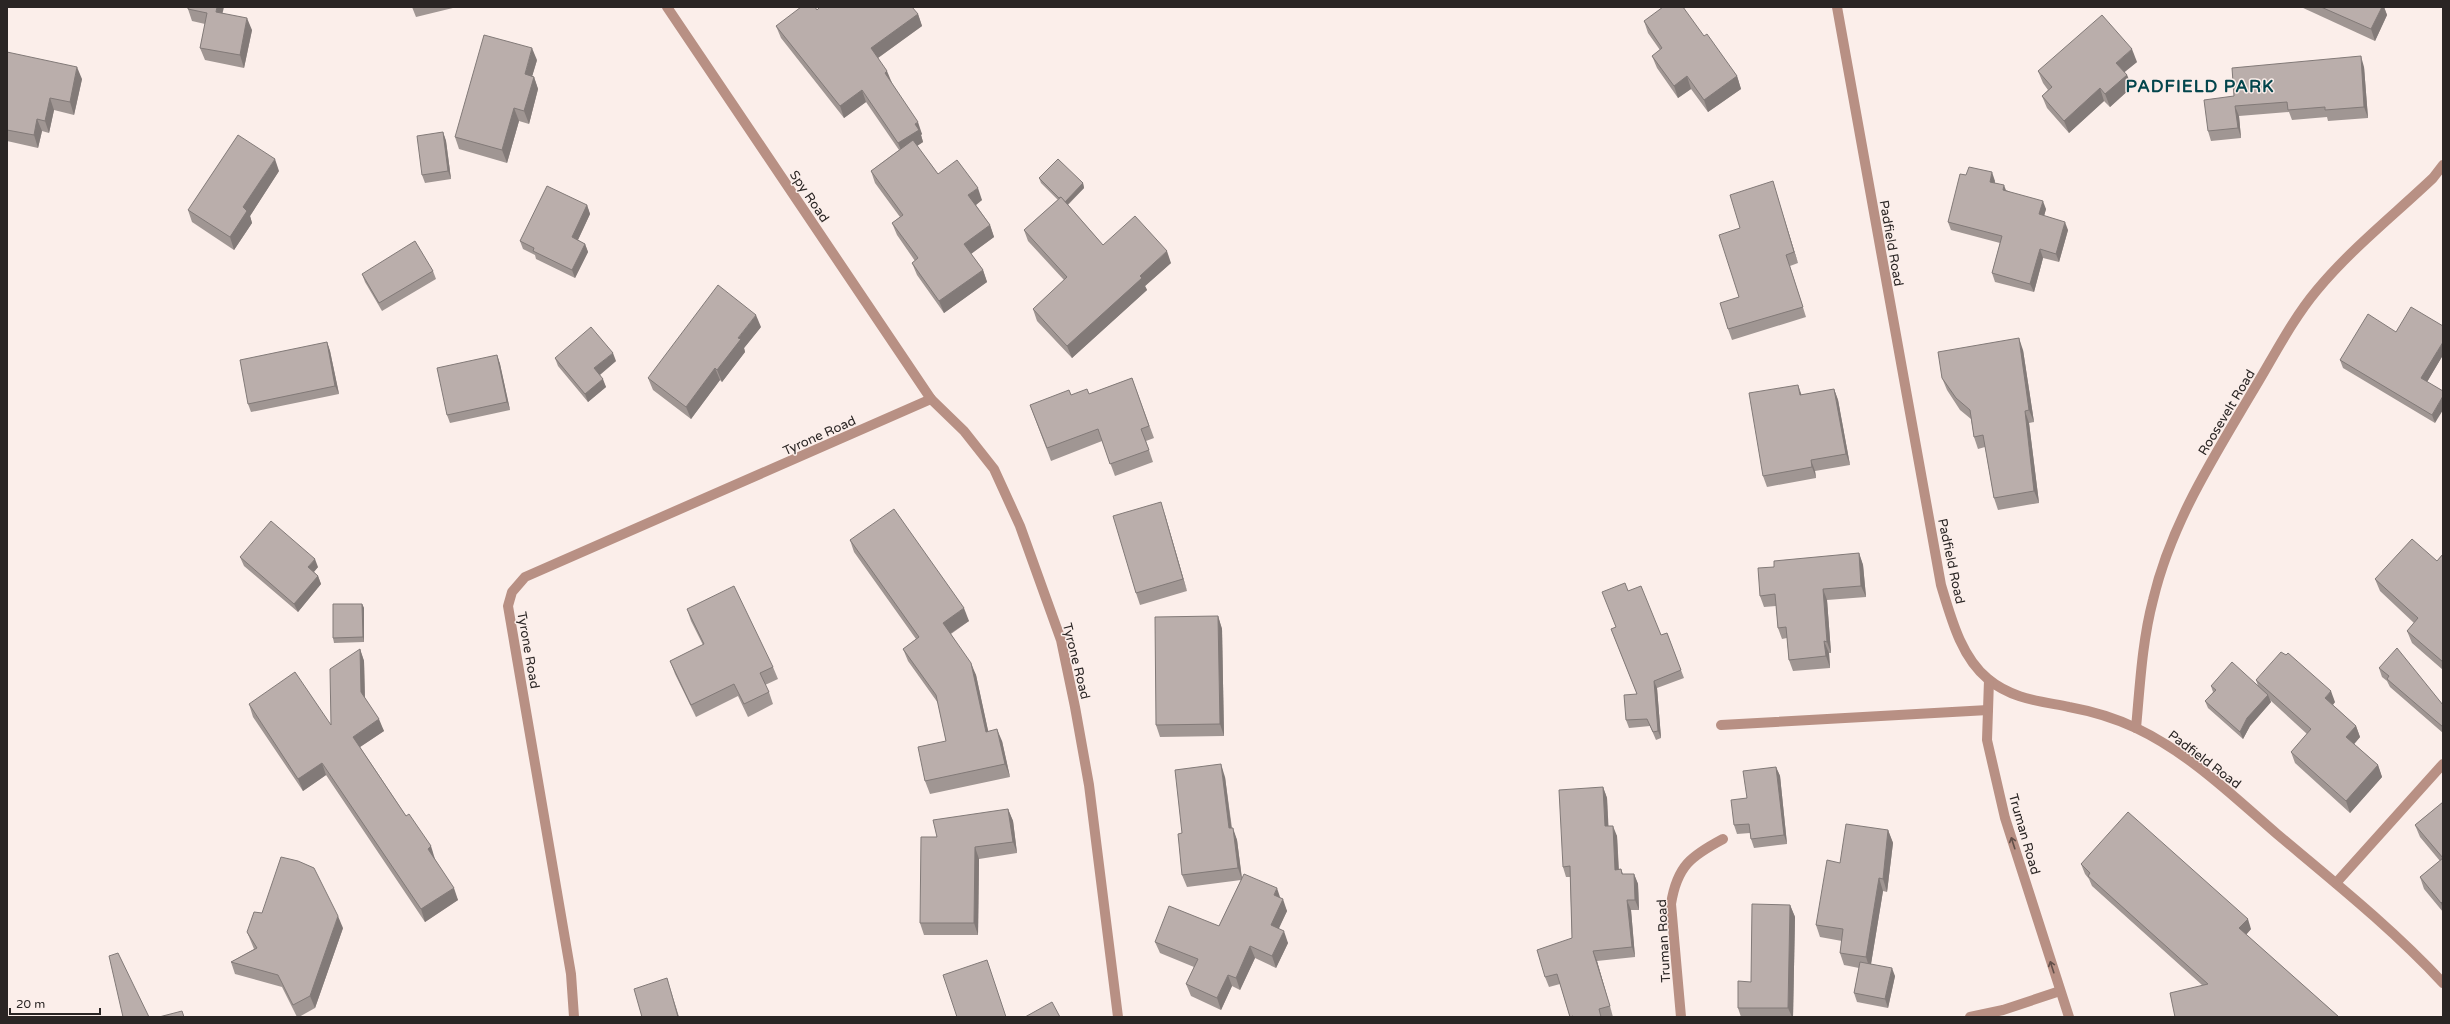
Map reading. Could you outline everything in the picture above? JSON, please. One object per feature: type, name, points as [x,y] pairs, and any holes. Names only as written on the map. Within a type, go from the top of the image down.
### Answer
[{"type":"street","name":"Spy Road","points":[[667,7],[931,399]]},
{"type":"street","name":"Padfield Road","points":[[1837,7],[1941,585],[1952,623],[1967,653],[1976,667],[1989,680],[2016,696],[2036,702],[2070,707],[2136,728],[2165,744],[2202,770],[2336,883],[2443,984]]},
{"type":"street","name":"Roosevelt Road","points":[[2136,728],[2142,654],[2153,599],[2180,521],[2195,490],[2284,339],[2316,291],[2350,254],[2433,178],[2443,165]]},
{"type":"street","name":"Tyrone Road","points":[[574,1017],[571,974],[508,606],[512,592],[525,577],[931,399],[969,436],[994,469],[1020,526],[1061,640],[1074,700],[1089,785],[1118,1017]]},
{"type":"street","name":"Truman Road","points":[[1989,680],[1987,740],[2005,818],[2069,1017]]},
{"type":"street","points":[[1721,725],[1988,710]]},
{"type":"street","points":[[2336,883],[2443,764]]},
{"type":"street","name":"Truman Road","points":[[1681,1017],[1671,904],[1674,887],[1686,863],[1699,852],[1723,839]]},
{"type":"street","points":[[1970,1017],[2003,1010],[2060,991]]},
{"type":"building","points":[[188,7],[217,7],[216,12],[247,18],[240,55],[200,48],[207,13],[188,9]]},
{"type":"building","points":[[801,7],[815,7],[817,10],[820,7],[912,7],[918,14],[871,48],[887,71],[885,73],[918,122],[915,124],[919,130],[898,143],[862,90],[840,106],[776,26]]},
{"type":"building","points":[[1663,7],[1683,7],[1704,36],[1707,34],[1737,76],[1704,100],[1687,76],[1674,86],[1652,56],[1662,48],[1644,21]]},
{"type":"building","points":[[2321,7],[2382,7],[2371,29]]},
{"type":"building","points":[[2102,15],[2132,49],[2116,63],[2127,75],[2105,94],[2100,88],[2064,121],[2042,96],[2052,87],[2038,71]]},
{"type":"building","points":[[484,35],[532,48],[525,74],[534,77],[524,111],[514,108],[502,150],[455,137]]},
{"type":"building","points":[[7,52],[77,67],[70,102],[50,98],[45,121],[37,119],[34,135],[7,130]]},
{"type":"building","points":[[2361,56],[2364,107],[2325,110],[2325,107],[2288,110],[2287,102],[2235,106],[2238,128],[2208,131],[2204,100],[2234,96],[2232,68]]},
{"type":"building","points":[[443,132],[448,171],[422,175],[417,136]]},
{"type":"building","points":[[238,135],[275,159],[243,207],[247,211],[230,237],[188,210]]},
{"type":"building","points":[[913,140],[938,174],[957,160],[978,188],[968,195],[990,225],[964,244],[983,270],[939,301],[912,263],[918,258],[892,223],[903,215],[871,171]]},
{"type":"building","points":[[1058,159],[1083,183],[1065,202],[1039,178]]},
{"type":"building","points":[[1969,167],[1992,172],[1990,182],[2004,185],[2003,190],[2043,201],[2039,214],[2065,222],[2056,254],[2040,249],[2030,284],[1992,273],[2002,236],[1948,222],[1960,174],[1966,175]]},
{"type":"building","points":[[1773,181],[1794,252],[1786,255],[1803,307],[1728,329],[1720,303],[1739,297],[1719,235],[1740,228],[1730,195]]},
{"type":"building","points":[[547,186],[587,205],[572,237],[585,244],[572,270],[533,251],[534,248],[520,241]]},
{"type":"building","points":[[1061,197],[1103,245],[1135,216],[1167,251],[1140,276],[1142,278],[1067,346],[1033,309],[1067,277],[1024,230]]},
{"type":"building","points":[[415,241],[433,271],[379,303],[362,274]]},
{"type":"building","points":[[718,285],[756,315],[738,338],[741,339],[717,370],[715,368],[686,407],[648,378]]},
{"type":"building","points":[[2411,307],[2443,326],[2443,342],[2421,378],[2443,391],[2443,396],[2432,415],[2340,360],[2368,314],[2396,332]]},
{"type":"building","points":[[591,327],[613,353],[594,368],[603,379],[585,394],[555,358]]},
{"type":"building","points":[[2019,338],[2029,410],[2025,411],[2034,491],[1994,498],[1983,435],[1974,437],[1970,410],[1956,398],[1942,378],[1938,352]]},
{"type":"building","points":[[327,342],[335,386],[248,404],[240,360]]},
{"type":"building","points":[[497,355],[507,402],[447,415],[437,368]]},
{"type":"building","points":[[1132,378],[1149,426],[1141,429],[1149,450],[1110,464],[1098,429],[1047,448],[1030,405],[1069,390],[1071,395],[1087,389],[1089,394]]},
{"type":"building","points":[[1798,385],[1800,395],[1834,389],[1846,454],[1811,460],[1812,467],[1763,476],[1749,393]]},
{"type":"building","points":[[1161,502],[1183,579],[1136,593],[1113,516]]},
{"type":"building","points":[[894,509],[964,608],[943,623],[971,663],[986,732],[997,729],[1005,764],[925,781],[918,747],[946,741],[936,695],[903,649],[919,637],[850,540]]},
{"type":"building","points":[[271,521],[315,559],[308,567],[318,576],[294,604],[240,557]]},
{"type":"building","points":[[2412,539],[2437,561],[2443,554],[2443,662],[2407,631],[2418,618],[2375,579]]},
{"type":"building","points":[[1859,553],[1861,586],[1823,589],[1827,642],[1824,641],[1826,656],[1789,660],[1786,627],[1778,628],[1775,594],[1760,596],[1758,568],[1774,567],[1774,561]]},
{"type":"building","points":[[1625,583],[1628,591],[1641,586],[1661,635],[1667,633],[1681,670],[1654,681],[1658,731],[1653,732],[1647,719],[1626,720],[1624,695],[1637,694],[1611,629],[1616,627],[1602,592]]},
{"type":"building","points":[[734,586],[773,667],[760,673],[769,692],[744,704],[734,684],[691,705],[670,661],[704,644],[687,609]]},
{"type":"building","points":[[333,604],[362,604],[363,637],[333,638]]},
{"type":"building","points":[[1218,616],[1220,724],[1156,725],[1155,617]]},
{"type":"building","points":[[2397,648],[2443,705],[2443,727],[2387,679],[2389,676],[2379,668]]},
{"type":"building","points":[[360,649],[361,692],[379,719],[353,737],[406,816],[409,814],[431,846],[428,849],[454,888],[421,909],[322,763],[298,779],[249,704],[295,672],[331,725],[330,669]]},
{"type":"building","points":[[2281,652],[2286,655],[2288,653],[2331,691],[2325,698],[2356,726],[2346,737],[2378,765],[2346,801],[2291,752],[2311,729],[2256,680]]},
{"type":"building","points":[[2232,662],[2268,695],[2247,718],[2240,732],[2205,701],[2216,690],[2211,686]]},
{"type":"building","points":[[1221,764],[1229,828],[1233,828],[1238,868],[1182,875],[1178,834],[1182,833],[1175,770]]},
{"type":"building","points":[[1776,767],[1784,835],[1751,839],[1749,824],[1734,825],[1731,800],[1747,798],[1743,771]]},
{"type":"building","points":[[1603,787],[1605,826],[1613,826],[1615,870],[1621,869],[1622,874],[1634,874],[1635,900],[1627,900],[1632,947],[1593,951],[1610,1006],[1599,1009],[1601,1017],[1570,1017],[1557,974],[1545,977],[1537,950],[1572,938],[1570,866],[1563,867],[1559,790]]},
{"type":"building","points":[[2443,802],[2443,858],[2415,825]]},
{"type":"building","points":[[1008,809],[1013,842],[975,847],[974,923],[920,923],[921,837],[937,837],[933,820]]},
{"type":"building","points":[[2128,812],[2248,919],[2239,928],[2339,1017],[2175,1017],[2170,993],[2208,984],[2088,876],[2090,873],[2081,864]]},
{"type":"building","points":[[1846,824],[1888,830],[1883,879],[1879,878],[1866,957],[1840,953],[1843,929],[1816,925],[1827,860],[1840,863]]},
{"type":"building","points":[[281,857],[298,861],[314,868],[338,916],[310,996],[293,1005],[278,975],[231,962],[257,948],[247,932],[254,912],[262,913]]},
{"type":"building","points":[[2443,858],[2443,901],[2441,903],[2420,877]]},
{"type":"building","points":[[1244,874],[1277,888],[1274,895],[1283,899],[1271,925],[1284,931],[1272,956],[1250,946],[1236,978],[1228,975],[1217,998],[1186,984],[1198,959],[1155,942],[1169,906],[1219,926]]},
{"type":"building","points":[[1752,904],[1790,905],[1788,1008],[1738,1008],[1738,981],[1751,982]]},
{"type":"building","points":[[118,953],[149,1017],[123,1017],[109,956]]},
{"type":"building","points":[[987,960],[1006,1017],[957,1017],[943,975]]},
{"type":"building","points":[[1860,962],[1892,968],[1885,999],[1854,993]]},
{"type":"building","points":[[667,978],[678,1017],[642,1017],[634,989]]},
{"type":"building","points":[[1052,1002],[1060,1017],[1025,1017]]},
{"type":"building","points":[[182,1011],[184,1017],[159,1017]]},
{"type":"district","name":"PADFIELD PARK","points":[[2200,86]]}]
